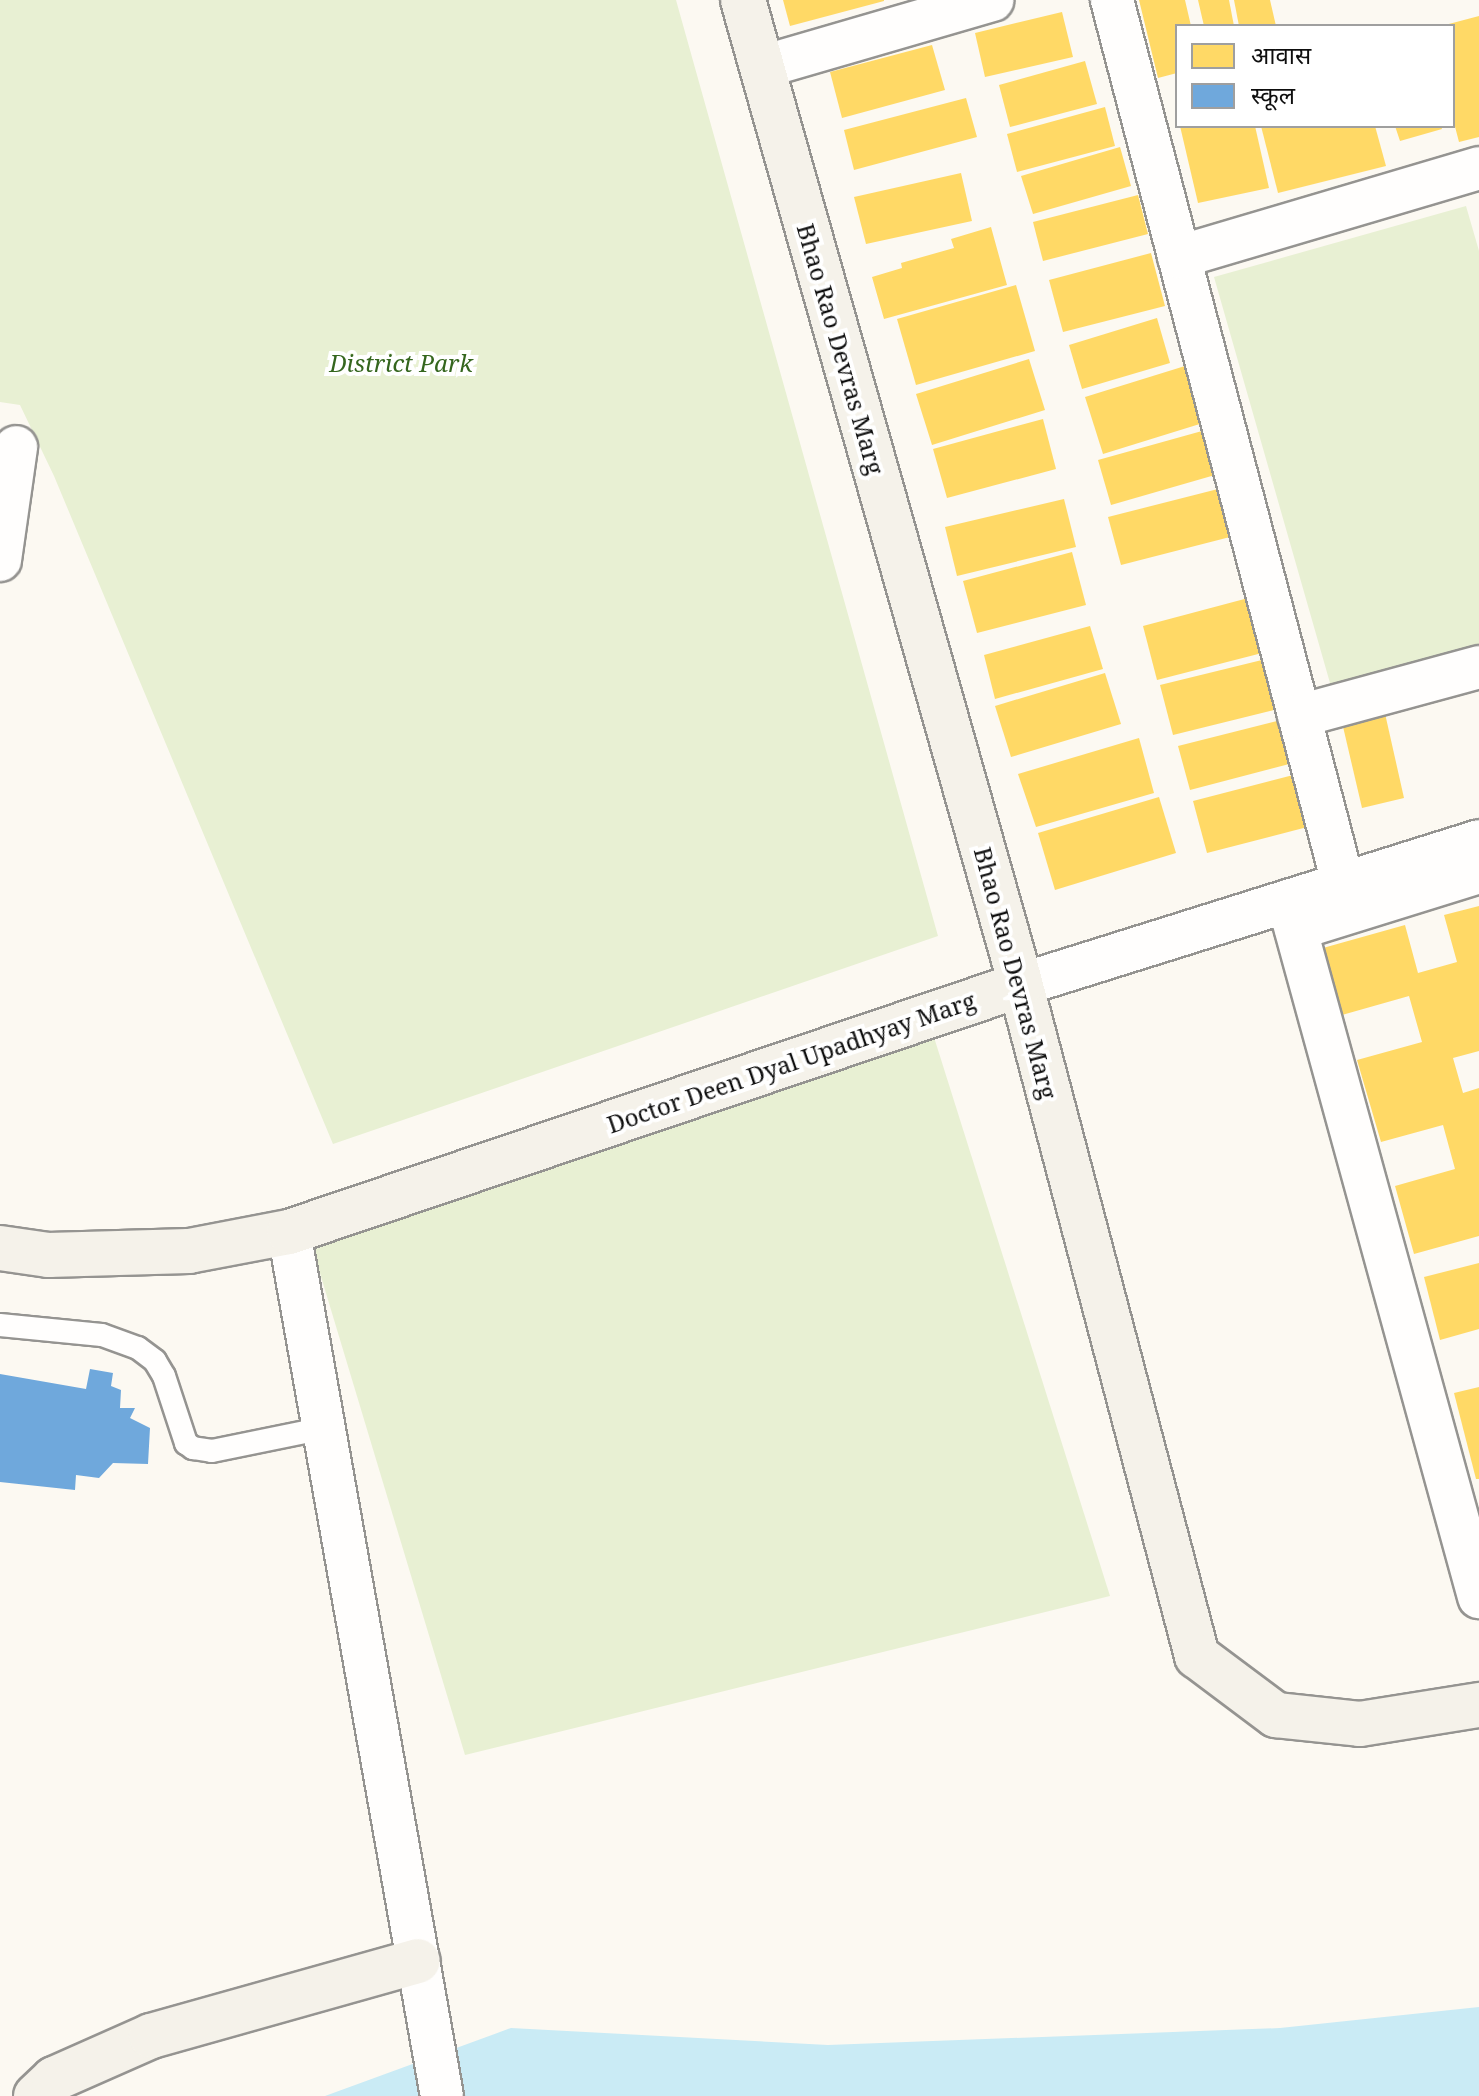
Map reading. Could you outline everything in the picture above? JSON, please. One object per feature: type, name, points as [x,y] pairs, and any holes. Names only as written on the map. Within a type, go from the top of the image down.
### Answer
[{"type":"street","name":"Bhao Rao Devras Marg","points":[[743,0],[1020,985],[1197,1656],[1276,1715],[1360,1724],[1479,1705]]},
{"type":"street","points":[[762,67],[992,0]]},
{"type":"street","points":[[1112,0],[1343,883]]},
{"type":"street","points":[[1179,257],[1479,168]]},
{"type":"street","points":[[0,560],[16,447]]},
{"type":"street","points":[[1299,716],[1479,667]]},
{"type":"street","name":"Doctor Deen Dyal Upadhyay Marg","points":[[0,1248],[48,1255],[189,1251],[289,1232],[1020,985],[1292,915],[1343,883],[1479,841]]},
{"type":"street","points":[[1479,872],[1292,915],[1479,1597]]},
{"type":"street","points":[[289,1232],[442,2096]]},
{"type":"street","points":[[36,2096],[54,2079],[151,2036],[418,1961]]},
{"type":"lane","points":[[0,1325],[102,1335],[138,1348],[155,1361],[164,1376],[186,1443],[193,1448],[212,1451],[325,1428]]},
{"type":"green space","name":"District Park","points":[[0,0],[676,0],[938,936],[333,1144],[54,476],[20,405],[0,402]]},
{"type":"green space","points":[[1466,206],[1479,251],[1479,648],[1332,690],[1214,277]]},
{"type":"green space","points":[[927,1015],[1110,1596],[465,1755],[313,1250]]},
{"type":"water","points":[[1479,2007],[1479,2096],[325,2096],[511,2028],[828,2045],[1280,2028]]},
{"type":"building: आवास","points":[[783,0],[884,0],[884,1],[790,26]]},
{"type":"building: आवास","points":[[1139,0],[1185,0],[1191,24],[1175,24],[1175,74],[1158,78]]},
{"type":"building: आवास","points":[[1198,0],[1229,0],[1234,24],[1204,24]]},
{"type":"building: आवास","points":[[1234,0],[1270,0],[1276,24],[1239,24]]},
{"type":"building: आवास","points":[[1062,12],[1073,57],[985,77],[975,33]]},
{"type":"building: आवास","points":[[1479,16],[1479,137],[1459,142],[1455,127],[1455,24],[1449,24]]},
{"type":"building: आवास","points":[[932,45],[945,90],[842,118],[830,72]]},
{"type":"building: आवास","points":[[1085,61],[1097,104],[1010,127],[999,85]]},
{"type":"building: आवास","points":[[966,98],[977,137],[854,170],[844,130]]},
{"type":"building: आवास","points":[[1105,107],[1115,146],[1017,172],[1007,134]]},
{"type":"building: आवास","points":[[1180,128],[1255,128],[1269,188],[1198,203]]},
{"type":"building: आवास","points":[[1262,128],[1376,128],[1386,166],[1278,193]]},
{"type":"building: आवास","points":[[1396,128],[1442,129],[1400,141]]},
{"type":"building: आवास","points":[[1120,147],[1131,186],[1033,214],[1021,176]]},
{"type":"building: आवास","points":[[961,173],[972,221],[866,244],[854,197]]},
{"type":"building: आवास","points":[[1138,195],[1148,234],[1043,261],[1033,222]]},
{"type":"building: आवास","points":[[991,227],[1007,285],[884,319],[872,277],[902,268],[901,263],[954,248],[951,239]]},
{"type":"building: आवास","points":[[1151,253],[1165,306],[1063,332],[1049,280]]},
{"type":"building: आवास","points":[[1016,285],[1035,351],[916,385],[897,319]]},
{"type":"building: आवास","points":[[1157,318],[1170,363],[1082,389],[1069,345]]},
{"type":"building: आवास","points":[[1029,359],[1045,410],[932,445],[916,394]]},
{"type":"building: आवास","points":[[1185,366],[1203,423],[1103,454],[1085,397]]},
{"type":"building: आवास","points":[[1043,419],[1056,469],[947,498],[933,449]]},
{"type":"building: आवास","points":[[1202,431],[1215,475],[1111,505],[1098,460]]},
{"type":"building: आवास","points":[[1218,489],[1230,537],[1121,565],[1108,517]]},
{"type":"building: आवास","points":[[1064,499],[1076,547],[957,576],[945,527]]},
{"type":"building: आवास","points":[[1072,552],[1086,605],[977,633],[963,581]]},
{"type":"building: आवास","points":[[1252,597],[1266,652],[1157,680],[1143,626]]},
{"type":"building: आवास","points":[[1090,626],[1103,669],[995,699],[984,655]]},
{"type":"building: आवास","points":[[1266,659],[1278,709],[1173,735],[1160,685]]},
{"type":"building: आवास","points":[[1105,673],[1121,724],[1011,757],[995,706]]},
{"type":"building: आवास","points":[[1384,709],[1404,798],[1362,808],[1341,718]]},
{"type":"building: आवास","points":[[1285,719],[1297,762],[1190,790],[1178,746]]},
{"type":"building: आवास","points":[[1139,738],[1154,793],[1036,827],[1018,774]]},
{"type":"building: आवास","points":[[1301,773],[1315,825],[1207,853],[1193,801]]},
{"type":"building: आवास","points":[[1159,797],[1176,853],[1055,890],[1038,833]]},
{"type":"building: आवास","points":[[1479,906],[1479,1051],[1453,1058],[1463,1093],[1479,1088],[1479,1236],[1414,1254],[1395,1186],[1455,1169],[1443,1125],[1381,1142],[1357,1060],[1422,1042],[1409,996],[1342,1015],[1323,948],[1405,925],[1418,973],[1457,962],[1444,915]]},
{"type":"building: आवास","points":[[1479,1263],[1479,1329],[1440,1340],[1424,1277]]},
{"type":"building: आवास","points":[[1479,1387],[1479,1479],[1476,1479],[1454,1393]]},
{"type":"building: स्कूल","points":[[90,1369],[113,1373],[111,1386],[121,1390],[120,1408],[135,1408],[130,1418],[150,1428],[148,1464],[113,1463],[99,1478],[76,1475],[75,1490],[0,1482],[0,1374],[86,1389]]}]
